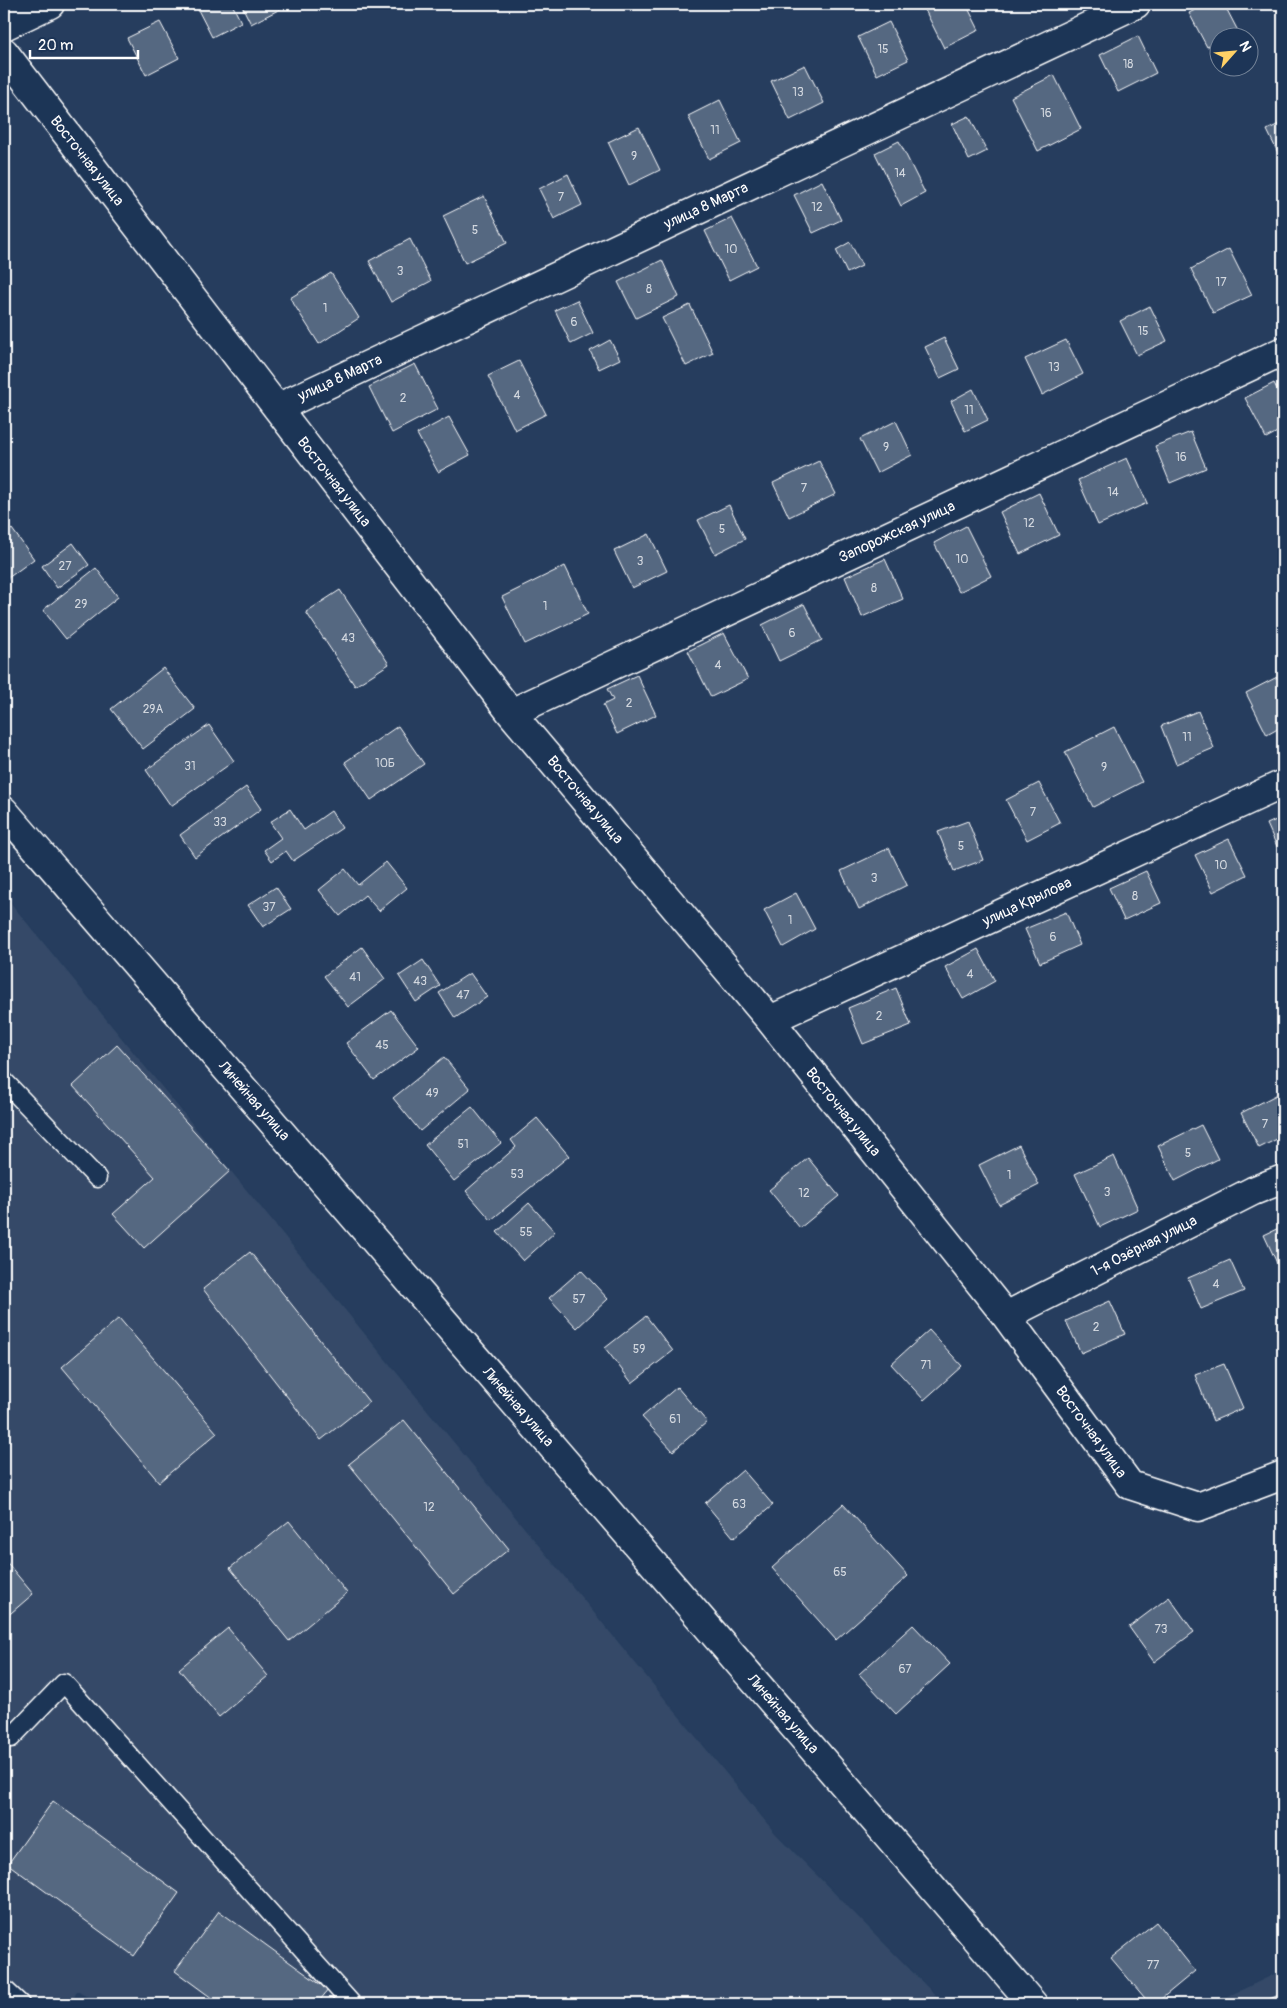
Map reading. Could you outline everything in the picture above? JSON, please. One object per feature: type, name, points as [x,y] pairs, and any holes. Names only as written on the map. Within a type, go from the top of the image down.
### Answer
[{"type":"street","points":[[4,26],[50,4]]},
{"type":"street","name":"улица 8 Марта","points":[[277,408],[1136,4]]},
{"type":"street","name":"Восточная улица","points":[[4,52],[511,713],[770,1020],[1006,1316],[1130,1485],[1198,1507],[1283,1474]]},
{"type":"street","name":"Запорожская улица","points":[[511,713],[1283,351]]},
{"type":"street","name":"улица Крылова","points":[[770,1020],[1283,784]]},
{"type":"street","name":"Линейная улица","points":[[4,810],[1033,2004]]},
{"type":"street","name":"1-я Озёрная улица","points":[[1006,1316],[1244,1196],[1283,1179]]},
{"type":"lane","points":[[4,1081],[97,1178]]},
{"type":"lane","points":[[4,1730],[11,1738],[64,1683],[352,2004]]},
{"type":"lane","points":[[4,1989],[20,2004]]},
{"type":"shaded area","points":[[4,895],[775,1833],[944,2004],[99,2004],[77,1991],[71,2004],[4,2004]]},
{"type":"shaded area","points":[[1283,1970],[1283,2004],[1212,2004]]},
{"type":"building","points":[[195,4],[232,4],[241,22],[212,37]]},
{"type":"building","points":[[241,4],[290,4],[251,24]]},
{"type":"building","points":[[938,4],[966,4],[979,30],[944,48],[925,10]]},
{"type":"building","points":[[1207,4],[1224,4],[1236,28],[1210,28],[1210,45],[1207,47],[1189,13]]},
{"type":"building","points":[[160,22],[179,58],[146,75],[127,38]]},
{"type":"building","points":[[889,22],[908,60],[877,75],[858,37]]},
{"type":"building","points":[[1138,36],[1156,73],[1118,92],[1100,55]]},
{"type":"building","points":[[805,65],[824,103],[790,120],[771,81]]},
{"type":"building","points":[[1054,75],[1081,129],[1038,151],[1011,97]]},
{"type":"building","points":[[720,100],[741,143],[709,159],[688,116]]},
{"type":"building","points":[[969,116],[987,151],[969,160],[952,124]]},
{"type":"building","points":[[1283,122],[1283,155],[1280,157],[1267,130]]},
{"type":"building","points":[[639,127],[660,170],[629,185],[608,142]]},
{"type":"building","points":[[899,141],[925,193],[901,206],[875,153]]},
{"type":"building","points":[[568,174],[582,205],[554,219],[539,189]]},
{"type":"building","points":[[822,181],[841,220],[813,233],[794,195]]},
{"type":"building","points":[[484,196],[507,243],[465,263],[443,216]]},
{"type":"building","points":[[732,218],[757,266],[729,280],[705,231]]},
{"type":"building","points":[[410,239],[431,281],[391,302],[369,261]]},
{"type":"building","points":[[850,242],[862,266],[847,273],[836,250]]},
{"type":"building","points":[[1229,249],[1252,295],[1213,313],[1191,269]]},
{"type":"building","points":[[662,260],[679,297],[636,318],[618,282]]},
{"type":"building","points":[[331,273],[359,318],[319,344],[290,298]]},
{"type":"building","points":[[577,300],[593,333],[571,344],[555,310]]},
{"type":"building","points":[[690,305],[713,353],[686,366],[662,318]]},
{"type":"building","points":[[1150,306],[1167,341],[1137,355],[1120,321]]},
{"type":"building","points":[[944,338],[959,369],[940,378],[925,347]]},
{"type":"building","points":[[610,340],[620,359],[599,369],[590,351]]},
{"type":"building","points":[[1066,340],[1083,374],[1042,395],[1025,359]]},
{"type":"building","points":[[519,361],[546,414],[515,430],[488,376]]},
{"type":"building","points":[[415,364],[438,409],[392,433],[369,387]]},
{"type":"building","points":[[1274,383],[1283,401],[1283,429],[1266,438],[1245,398]]},
{"type":"building","points":[[973,389],[988,420],[965,431],[951,401]]},
{"type":"building","points":[[449,417],[470,455],[438,472],[417,434]]},
{"type":"building","points":[[896,421],[912,455],[877,473],[860,439]]},
{"type":"building","points":[[1191,432],[1206,468],[1170,483],[1155,446]]},
{"type":"building","points":[[1127,458],[1147,503],[1098,525],[1078,480]]},
{"type":"building","points":[[819,461],[836,494],[789,517],[773,483]]},
{"type":"building","points":[[1039,493],[1059,535],[1020,554],[1000,512]]},
{"type":"building","points":[[729,505],[745,539],[715,554],[698,520]]},
{"type":"building","points":[[966,526],[991,576],[959,592],[934,543]]},
{"type":"building","points":[[12,529],[34,559],[4,581],[4,535]]},
{"type":"building","points":[[649,534],[667,571],[632,588],[614,551]]},
{"type":"building","points":[[73,543],[89,565],[57,588],[42,566]]},
{"type":"building","points":[[885,559],[903,599],[862,617],[845,577]]},
{"type":"building","points":[[565,566],[588,614],[525,644],[502,597]]},
{"type":"building","points":[[96,568],[118,597],[66,639],[43,610]]},
{"type":"building","points":[[340,590],[389,664],[355,686],[306,612]]},
{"type":"building","points":[[804,604],[822,640],[779,661],[762,625]]},
{"type":"building","points":[[724,633],[748,679],[711,697],[688,651]]},
{"type":"building","points":[[163,668],[195,709],[143,749],[111,709]]},
{"type":"building","points":[[1283,674],[1283,726],[1267,735],[1246,693]]},
{"type":"building","points":[[637,675],[656,715],[617,734],[603,705],[613,700],[607,689]]},
{"type":"building","points":[[1198,711],[1214,748],[1176,764],[1161,726]]},
{"type":"building","points":[[209,725],[234,761],[171,806],[146,770]]},
{"type":"building","points":[[398,726],[424,764],[371,800],[345,762]]},
{"type":"building","points":[[1114,727],[1142,782],[1093,807],[1065,752]]},
{"type":"building","points":[[1039,783],[1060,823],[1027,840],[1006,800]]},
{"type":"building","points":[[246,787],[261,809],[195,857],[180,835]]},
{"type":"building","points":[[290,809],[304,830],[331,811],[342,828],[293,861],[286,851],[272,861],[264,850],[281,838],[270,822]]},
{"type":"building","points":[[1283,817],[1283,860],[1267,824]]},
{"type":"building","points":[[968,821],[983,860],[954,871],[938,832]]},
{"type":"building","points":[[1229,839],[1247,875],[1213,892],[1195,855]]},
{"type":"building","points":[[889,848],[907,885],[859,909],[841,871]]},
{"type":"building","points":[[386,862],[407,888],[379,911],[365,895],[340,916],[319,890],[345,869],[358,885]]},
{"type":"building","points":[[1146,871],[1161,903],[1124,920],[1109,888]]},
{"type":"building","points":[[276,887],[291,909],[263,927],[248,905]]},
{"type":"building","points":[[796,893],[815,929],[783,947],[764,910]]},
{"type":"building","points":[[1066,912],[1080,945],[1040,963],[1025,929]]},
{"type":"building","points":[[362,947],[385,979],[348,1007],[324,976]]},
{"type":"building","points":[[978,949],[995,981],[963,999],[945,967]]},
{"type":"building","points":[[423,960],[440,986],[416,1002],[399,976]]},
{"type":"building","points":[[470,973],[487,997],[455,1018],[439,993]]},
{"type":"building","points":[[896,988],[911,1025],[863,1044],[848,1008]]},
{"type":"building","points":[[391,1010],[419,1047],[374,1080],[346,1043]]},
{"type":"building","points":[[117,1045],[230,1171],[144,1248],[113,1214],[155,1177],[73,1086]]},
{"type":"building","points":[[444,1057],[470,1089],[420,1131],[393,1098]]},
{"type":"building","points":[[1278,1094],[1283,1105],[1283,1136],[1259,1148],[1241,1113]]},
{"type":"building","points":[[472,1107],[501,1143],[454,1181],[425,1145]]},
{"type":"building","points":[[537,1118],[569,1156],[491,1220],[466,1191],[516,1147],[511,1140]]},
{"type":"building","points":[[1201,1125],[1218,1159],[1175,1181],[1158,1146]]},
{"type":"building","points":[[1019,1145],[1039,1185],[999,1205],[979,1165]]},
{"type":"building","points":[[1114,1156],[1138,1209],[1100,1227],[1075,1174]]},
{"type":"building","points":[[808,1158],[839,1196],[800,1228],[769,1190]]},
{"type":"building","points":[[529,1203],[555,1232],[523,1261],[497,1232]]},
{"type":"building","points":[[1283,1226],[1283,1276],[1264,1235]]},
{"type":"building","points":[[250,1252],[369,1402],[321,1440],[203,1289]]},
{"type":"building","points":[[1230,1260],[1244,1291],[1201,1309],[1188,1278]]},
{"type":"building","points":[[581,1270],[608,1299],[577,1328],[549,1298]]},
{"type":"building","points":[[1110,1301],[1125,1334],[1081,1353],[1066,1321]]},
{"type":"building","points":[[646,1316],[673,1351],[632,1383],[605,1348]]},
{"type":"building","points":[[119,1318],[217,1433],[159,1482],[62,1367]]},
{"type":"building","points":[[929,1330],[962,1366],[924,1400],[891,1364]]},
{"type":"building","points":[[1224,1364],[1243,1408],[1213,1421],[1195,1375]]},
{"type":"building","points":[[677,1387],[707,1422],[673,1451],[642,1417]]},
{"type":"building","points":[[404,1420],[509,1549],[454,1594],[349,1464]]},
{"type":"building","points":[[743,1470],[773,1505],[734,1538],[705,1503]]},
{"type":"building","points":[[843,1504],[908,1576],[836,1640],[772,1568]]},
{"type":"building","points":[[289,1521],[347,1593],[289,1641],[230,1568]]},
{"type":"building","points":[[4,1559],[33,1594],[4,1619]]},
{"type":"building","points":[[1169,1597],[1194,1632],[1154,1662],[1129,1627]]},
{"type":"building","points":[[913,1625],[950,1664],[896,1714],[859,1674]]},
{"type":"building","points":[[228,1628],[268,1676],[219,1717],[179,1669]]},
{"type":"building","points":[[53,1801],[179,1893],[134,1956],[8,1864]]},
{"type":"building","points":[[1283,1888],[1283,1907],[1276,1891]]},
{"type":"building","points":[[219,1911],[328,1990],[317,2004],[220,2004],[175,1971]]},
{"type":"building","points":[[1156,1922],[1195,1971],[1155,2004],[1150,2004],[1111,1958]]},
{"type":"building","points":[[1283,1993],[1283,2004],[1259,2004]]}]
